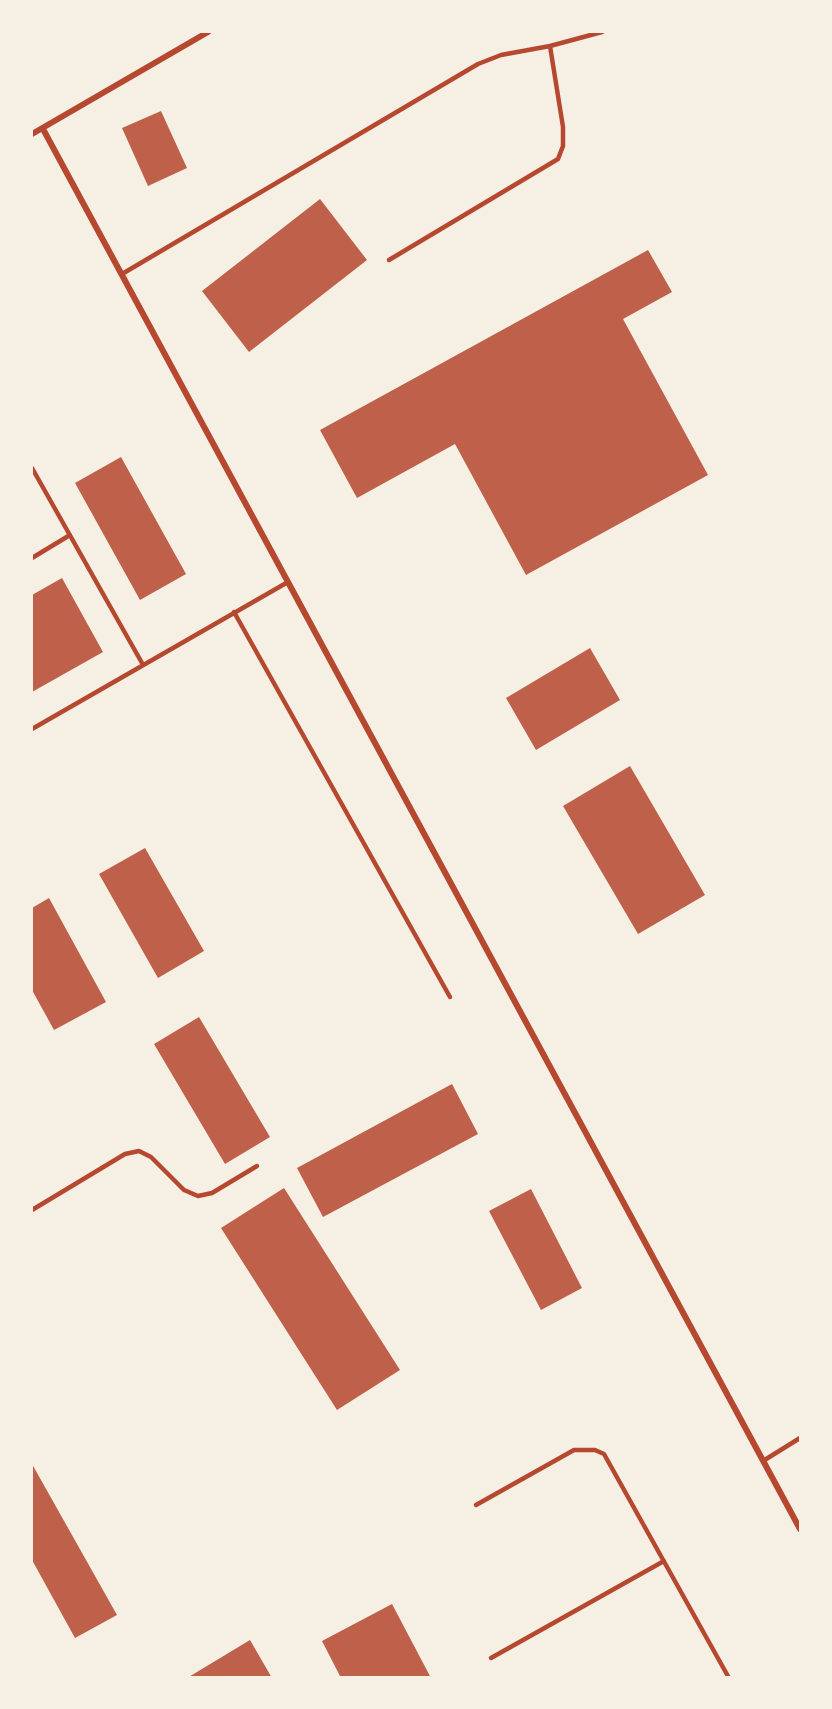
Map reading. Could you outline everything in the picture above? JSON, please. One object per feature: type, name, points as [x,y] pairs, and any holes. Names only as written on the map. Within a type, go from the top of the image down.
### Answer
[{"type":"street","points":[[32,134],[208,32]]},
{"type":"street","points":[[43,129],[801,1529]]},
{"type":"lane","points":[[122,274],[457,75],[501,55],[550,46],[602,32]]},
{"type":"lane","points":[[389,260],[558,159],[563,146],[563,127],[550,46]]},
{"type":"lane","points":[[32,468],[142,663]]},
{"type":"lane","points":[[32,558],[70,535]]},
{"type":"lane","points":[[32,729],[142,663],[288,582]]},
{"type":"lane","points":[[234,612],[450,997]]},
{"type":"lane","points":[[32,1210],[125,1154],[138,1151],[151,1157],[184,1190],[198,1196],[212,1193],[257,1166]]},
{"type":"lane","points":[[764,1461],[801,1438]]},
{"type":"lane","points":[[476,1505],[574,1450],[596,1450],[604,1454],[729,1677]]},
{"type":"lane","points":[[491,1658],[664,1561]]},
{"type":"building","points":[[161,111],[187,168],[148,186],[122,128]]},
{"type":"building","points":[[320,199],[367,260],[249,352],[202,291]]},
{"type":"building","points":[[648,250],[672,292],[623,319],[708,475],[526,575],[455,444],[357,498],[320,430]]},
{"type":"building","points":[[121,457],[186,574],[140,600],[75,483]]},
{"type":"building","points":[[62,578],[103,652],[32,692],[32,595]]},
{"type":"building","points":[[590,648],[620,700],[536,750],[506,698]]},
{"type":"building","points":[[630,766],[705,895],[638,934],[563,806]]},
{"type":"building","points":[[145,848],[204,951],[158,978],[99,874]]},
{"type":"building","points":[[49,898],[106,1002],[54,1030],[32,990],[32,908]]},
{"type":"building","points":[[199,1017],[270,1137],[225,1164],[154,1044]]},
{"type":"building","points":[[452,1084],[478,1134],[323,1217],[297,1168]]},
{"type":"building","points":[[284,1188],[400,1370],[337,1410],[221,1228]]},
{"type":"building","points":[[531,1189],[582,1288],[541,1310],[489,1211]]},
{"type":"building","points":[[32,1464],[117,1615],[75,1638],[32,1560]]},
{"type":"building","points":[[392,1604],[431,1678],[341,1678],[322,1641]]},
{"type":"building","points":[[250,1640],[272,1678],[187,1678]]}]
